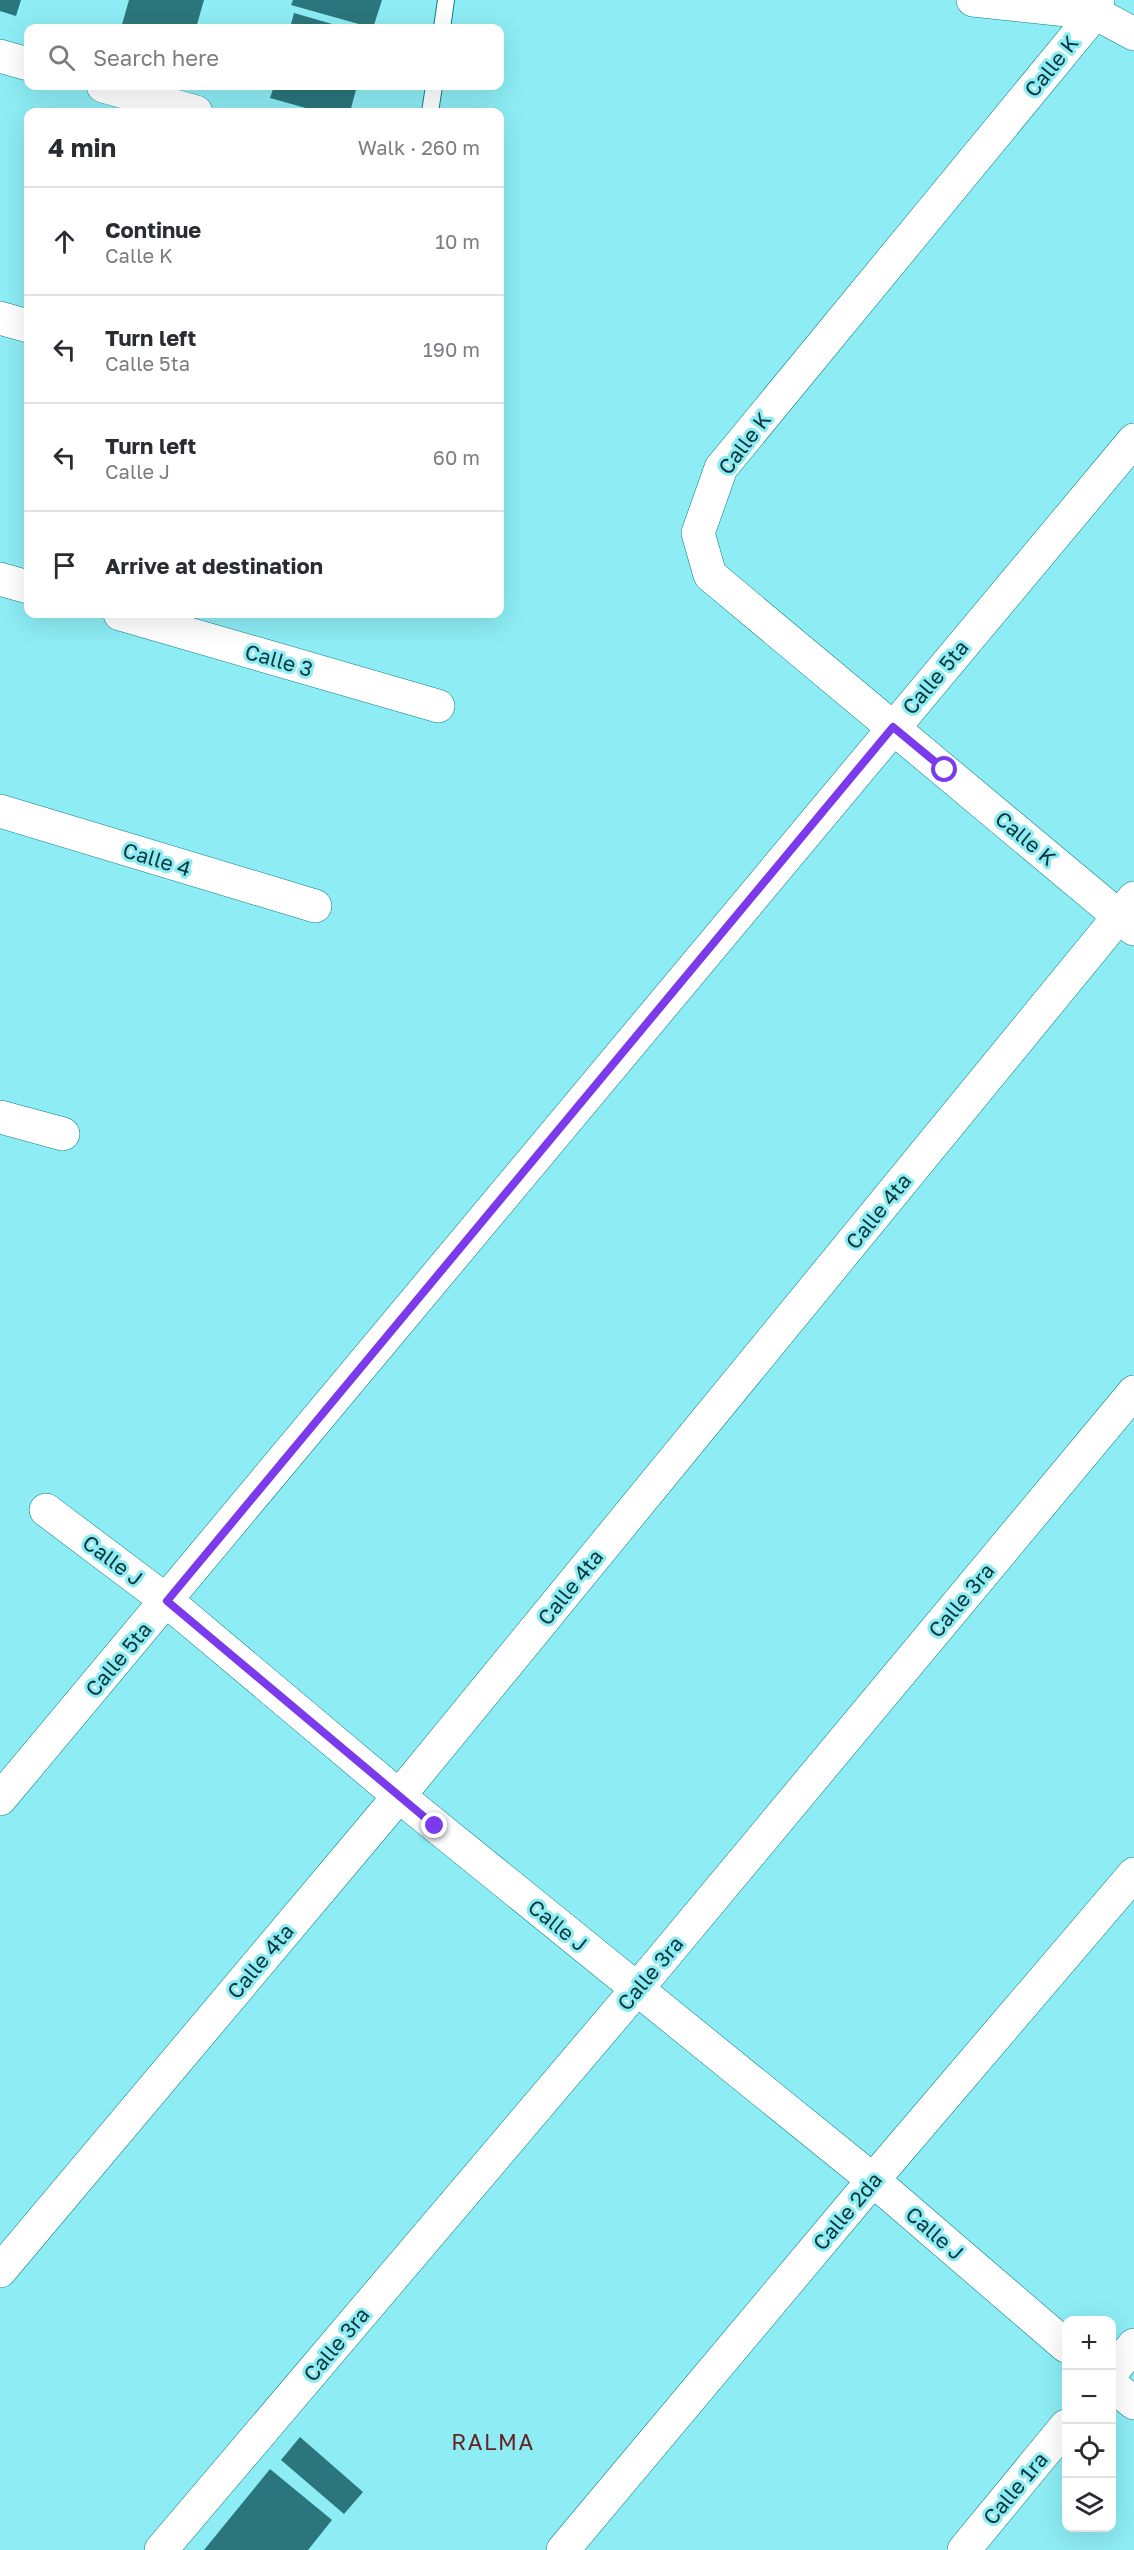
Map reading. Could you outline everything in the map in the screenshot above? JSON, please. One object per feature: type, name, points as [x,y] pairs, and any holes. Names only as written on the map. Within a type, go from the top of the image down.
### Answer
[{"type":"street","points":[[973,0],[1097,7],[1134,34]]},
{"type":"street","name":"Calle K","points":[[1097,7],[721,468],[698,533],[710,575],[893,727],[1129,914]]},
{"type":"street","points":[[0,56],[24,63]]},
{"type":"street","points":[[117,90],[182,108]]},
{"type":"street","points":[[0,318],[24,325]]},
{"type":"street","name":"Calle 5ta","points":[[0,1799],[1134,440]]},
{"type":"street","points":[[0,579],[24,586]]},
{"type":"street","name":"Calle 3","points":[[134,618],[438,706]]},
{"type":"street","name":"Calle 4","points":[[0,812],[315,906]]},
{"type":"street","name":"Calle 4ta","points":[[0,2271],[399,1796],[1129,914]]},
{"type":"street","points":[[0,1116],[63,1134]]},
{"type":"street","name":"Calle 3ra","points":[[161,2550],[637,1989],[1134,1392]]},
{"type":"street","name":"Calle J","points":[[46,1510],[167,1601],[399,1796],[873,2180],[1062,2343]]},
{"type":"street","name":"Calle 2da","points":[[563,2550],[873,2180],[1134,1874]]},
{"type":"street","points":[[1114,2370],[1134,2345]]},
{"type":"street","points":[[1116,2388],[1134,2403]]},
{"type":"street","name":"Calle 1ra","points":[[964,2550],[1062,2431]]},
{"type":"lane","points":[[443,24],[446,0]]},
{"type":"lane","points":[[431,108],[433,90]]},
{"type":"building","points":[[0,0],[21,0],[16,16],[0,11]]},
{"type":"building","points":[[129,0],[204,0],[197,24],[122,24]]},
{"type":"building","points":[[293,0],[382,0],[374,24],[359,24],[291,5]]},
{"type":"building","points":[[294,13],[332,24],[291,24]]},
{"type":"building","points":[[273,90],[356,90],[351,108],[306,108],[270,98]]},
{"type":"building","points":[[300,2437],[363,2492],[344,2514],[281,2460]]},
{"type":"building","points":[[270,2469],[332,2520],[308,2550],[204,2550]]},
{"type":"district","name":"RALMA","points":[[493,2441]]},
{"type":"route","points":[[435,1826],[167,1601],[893,727],[945,770]]}]
